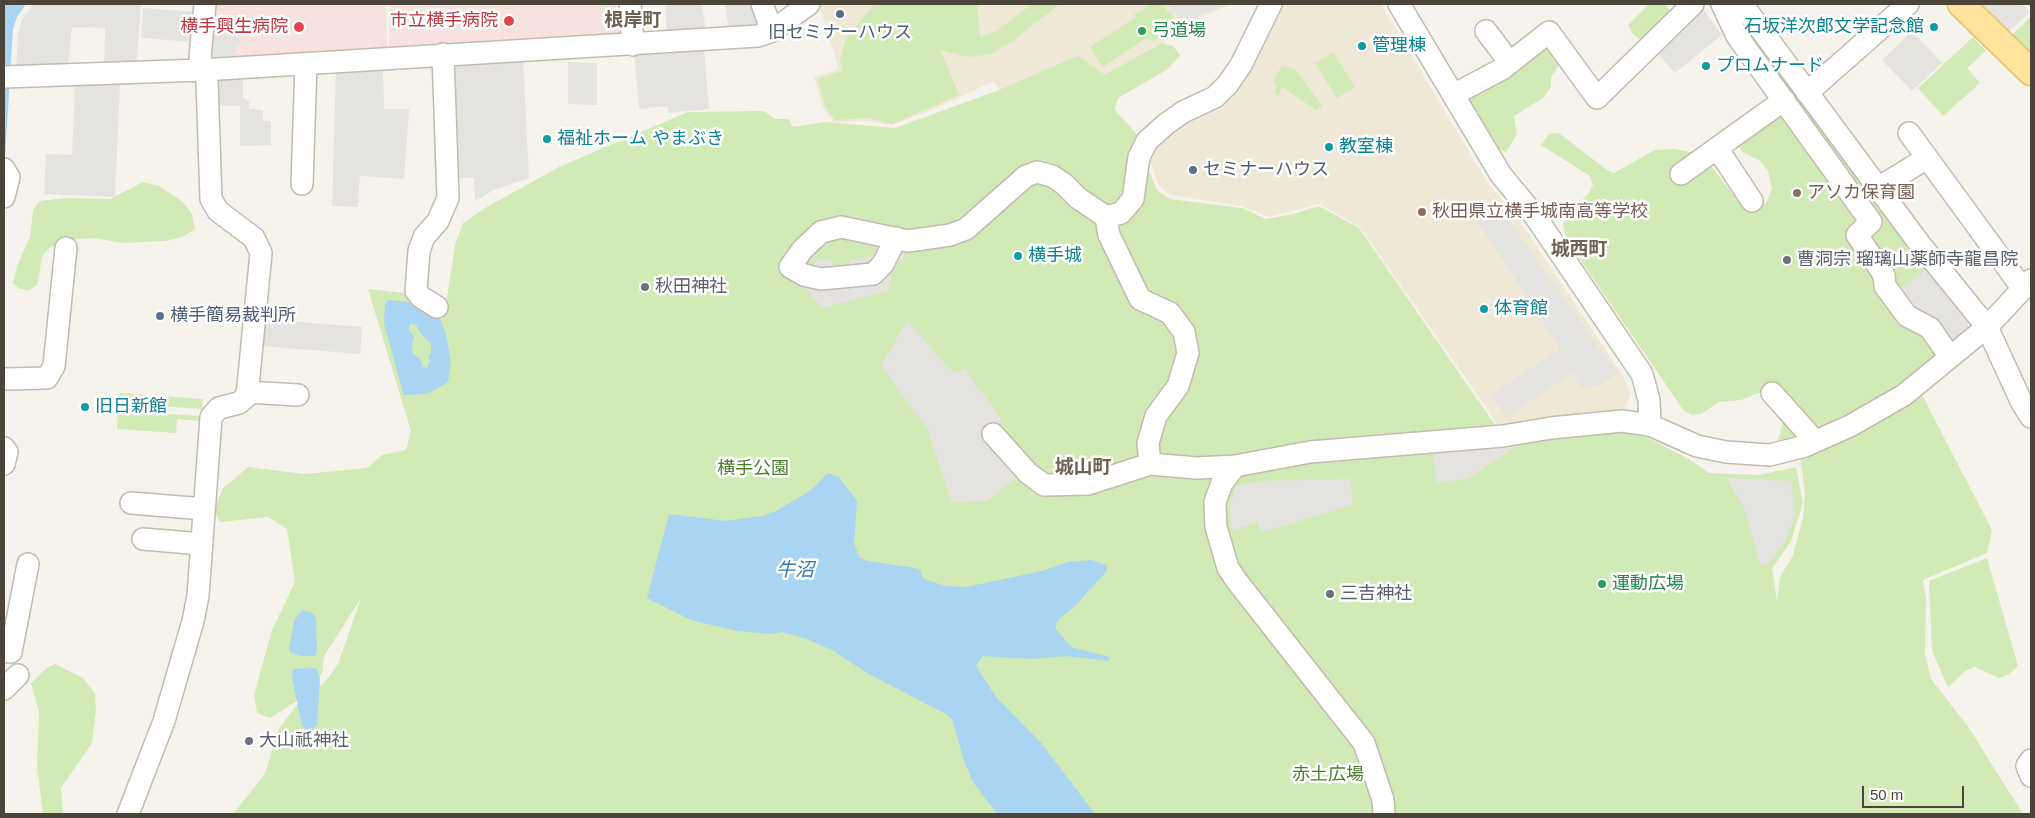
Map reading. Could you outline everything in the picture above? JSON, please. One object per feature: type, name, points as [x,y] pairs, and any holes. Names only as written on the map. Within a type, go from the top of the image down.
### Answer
[{"type":"main road","points":[[1961,4],[2031,72]]},
{"type":"street","points":[[128,814],[164,721],[193,621],[198,596],[211,417],[219,408],[239,404],[247,396],[261,253],[254,238],[218,211],[211,199],[207,82],[202,70],[200,57],[204,4]]},
{"type":"street","points":[[630,4],[633,45]]},
{"type":"street","points":[[762,4],[772,31]]},
{"type":"street","points":[[9,77],[202,70],[758,36],[772,31],[809,4]]},
{"type":"street","points":[[1106,217],[1121,213],[1133,199],[1139,157],[1147,141],[1183,112],[1215,98],[1228,84],[1241,65],[1271,4]]},
{"type":"street","points":[[1399,4],[1501,174],[1535,216],[1642,374],[1649,400],[1650,425]]},
{"type":"street","points":[[1453,95],[1510,63],[1549,32],[1597,98],[1693,4]]},
{"type":"street","points":[[1722,4],[1737,36],[1871,222],[1857,234],[1884,275],[1885,286],[1907,316],[1930,328],[1950,357]]},
{"type":"street","points":[[1742,4],[1878,188],[1987,327],[2022,403],[2031,417]]},
{"type":"street","points":[[1807,93],[1908,4]]},
{"type":"street","points":[[1486,31],[1510,63]]},
{"type":"street","points":[[438,307],[421,297],[416,291],[419,251],[424,237],[438,221],[448,198],[442,54]]},
{"type":"street","points":[[302,184],[306,64]]},
{"type":"street","points":[[1681,174],[1784,100]]},
{"type":"street","points":[[993,434],[1028,474],[1044,485],[1088,484],[1150,464],[1197,468],[1235,466],[1310,452],[1496,437],[1622,420],[1650,425],[1697,446],[1726,452],[1770,455],[1815,441],[1850,426],[1904,395],[1987,327],[2027,285],[1909,133]]},
{"type":"street","points":[[1717,148],[1752,201]]},
{"type":"street","points":[[1878,188],[1927,158]]},
{"type":"street","points":[[4,197],[7,170]]},
{"type":"street","points":[[896,238],[916,240],[950,235],[966,229],[1026,176],[1037,172],[1052,176],[1064,184],[1078,198],[1106,217],[1109,234],[1140,299],[1170,313],[1184,332],[1188,352],[1178,386],[1156,416],[1148,443],[1150,464]]},
{"type":"street","points":[[4,378],[47,378],[54,366],[66,248]]},
{"type":"street","points":[[247,392],[298,395]]},
{"type":"street","points":[[1772,394],[1815,441]]},
{"type":"street","points":[[4,448],[7,452],[7,459],[4,464]]},
{"type":"street","points":[[1235,466],[1222,482],[1215,502],[1216,527],[1228,568],[1364,743],[1379,785],[1384,814]]},
{"type":"street","points":[[131,503],[204,509]]},
{"type":"street","points":[[143,538],[202,544]]},
{"type":"street","points":[[4,651],[11,652],[28,564]]},
{"type":"street","points":[[2031,760],[2027,766],[2031,776]]},
{"type":"shaded area","points":[[33,4],[141,4],[136,68],[104,70],[105,28],[72,27],[68,67],[16,68],[18,33],[22,20]]},
{"type":"shaded area","name":"横手興生病院","points":[[213,4],[386,4],[387,50],[207,62]]},
{"type":"shaded area","name":"市立横手病院","points":[[389,4],[626,4],[630,38],[389,49]]},
{"type":"shaded area","points":[[665,4],[702,4],[706,33],[667,36]]},
{"type":"shaded area","points":[[725,4],[753,4],[761,26],[729,30]]},
{"type":"shaded area","points":[[822,4],[1232,4],[1181,26],[1103,99],[1013,111],[994,81],[931,110],[892,125],[868,121],[834,122],[823,109],[814,77],[839,69],[819,6]]},
{"type":"shaded area","points":[[1169,4],[1226,4],[1181,23]]},
{"type":"shaded area","name":"秋田県立横手城南高等学校","points":[[1281,4],[1381,4],[1487,182],[1520,221],[1621,373],[1631,394],[1624,409],[1498,425],[1360,227],[1319,204],[1269,217],[1241,206],[1171,195],[1159,186],[1149,158],[1153,148],[1171,130],[1214,108]]},
{"type":"shaded area","points":[[1983,4],[2022,4],[2030,12],[2007,33]]},
{"type":"shaded area","points":[[1701,6],[1722,35],[1675,73],[1655,50]]},
{"type":"shaded area","points":[[143,8],[197,12],[194,42],[141,38]]},
{"type":"shaded area","points":[[244,15],[244,25],[239,26],[240,45],[235,46],[236,58],[209,61],[213,17]]},
{"type":"shaded area","points":[[1912,31],[1942,63],[1912,91],[1882,60]]},
{"type":"shaded area","points":[[704,48],[709,109],[668,113],[668,106],[639,109],[634,53]]},
{"type":"shaded area","points":[[523,59],[529,178],[494,190],[475,201],[474,178],[451,178],[446,63]]},
{"type":"shaded area","points":[[568,62],[597,63],[597,105],[568,104]]},
{"type":"shaded area","points":[[383,67],[384,109],[409,109],[404,179],[360,176],[358,207],[332,206],[336,69]]},
{"type":"shaded area","points":[[218,79],[243,79],[243,98],[249,101],[249,109],[263,110],[263,121],[271,121],[271,145],[240,146],[240,106],[218,105]]},
{"type":"shaded area","points":[[75,83],[120,85],[115,197],[44,194],[46,154],[72,155]]},
{"type":"shaded area","points":[[1498,205],[1617,373],[1603,384],[1582,388],[1572,373],[1507,417],[1491,395],[1560,349],[1477,220]]},
{"type":"shaded area","points":[[908,237],[903,260],[893,264],[889,291],[823,308],[804,288],[806,270],[812,270],[817,260],[828,259],[834,262],[833,268],[846,269],[851,260],[874,256],[876,245]]},
{"type":"shaded area","points":[[1928,268],[1968,320],[1969,332],[1943,355],[1888,298]]},
{"type":"shaded area","points":[[264,319],[362,327],[360,354],[262,346]]},
{"type":"shaded area","points":[[907,321],[953,372],[965,369],[1002,421],[983,436],[1017,477],[987,501],[952,502],[928,430],[881,366]]},
{"type":"shaded area","points":[[1527,438],[1476,474],[1465,479],[1436,483],[1433,450]]},
{"type":"shaded area","points":[[1727,478],[1791,481],[1795,516],[1785,542],[1768,564],[1760,565],[1745,510]]},
{"type":"shaded area","points":[[1350,479],[1353,505],[1262,532],[1257,522],[1231,531],[1230,508],[1235,486],[1261,481]]},
{"type":"green space","points":[[873,4],[977,4],[980,37],[995,32],[1032,4],[1060,4],[1011,42],[991,54],[968,57],[940,50],[959,95],[892,124],[869,118],[835,120],[825,106],[818,79],[843,71],[840,61],[846,38]]},
{"type":"green space","name":"弓道場","points":[[1151,4],[1163,4],[1168,12],[1171,11],[1178,26],[1152,42],[1148,37],[1103,67],[1090,47],[1136,17],[1134,15]]},
{"type":"green space","points":[[1649,4],[1665,4],[1674,15],[1645,44],[1632,33],[1628,25]]},
{"type":"green space","points":[[1708,4],[1739,4],[1929,264],[1953,340],[1899,394],[1800,437],[1778,440],[1782,427],[1782,418],[1764,395],[1758,393],[1741,400],[1719,402],[1701,414],[1692,415],[1684,411],[1566,239],[1563,224],[1567,215],[1589,193],[1593,185],[1590,176],[1541,145],[1549,134],[1559,133],[1607,170],[1614,173],[1655,150],[1675,149],[1690,152],[1709,163],[1732,193],[1744,201],[1766,204],[1772,188],[1768,171],[1760,161],[1742,152],[1740,148],[1745,137],[1775,102],[1727,37]]},
{"type":"green space","points":[[2031,16],[2031,55],[2012,35]]},
{"type":"green space","points":[[1973,37],[1986,51],[1967,68],[1980,83],[1943,116],[1918,88]]},
{"type":"green space","name":"横手公園","points":[[1162,43],[1173,46],[1180,55],[1168,69],[1118,98],[1115,110],[1141,139],[1148,168],[1157,190],[1170,199],[1242,208],[1266,219],[1293,214],[1319,206],[1359,228],[1495,425],[1492,426],[1527,438],[1618,431],[1644,436],[1689,459],[1709,473],[1759,475],[1796,467],[1803,503],[1791,541],[1772,569],[1777,602],[1780,577],[1793,555],[1803,517],[1805,494],[1800,457],[1921,393],[1992,530],[1987,553],[1923,580],[1926,598],[1925,654],[1931,679],[1969,728],[2023,814],[233,814],[265,774],[278,730],[296,706],[326,681],[338,664],[361,598],[324,656],[322,673],[313,686],[297,701],[270,718],[257,713],[254,695],[272,630],[295,582],[287,529],[268,517],[220,522],[214,511],[223,488],[248,467],[304,474],[367,468],[382,455],[406,450],[411,431],[368,289],[447,298],[455,245],[463,223],[487,207],[559,167],[688,112],[764,111],[775,119],[789,119],[793,127],[825,122],[895,128],[999,90],[1078,56],[1105,75]]},
{"type":"green space","points":[[1542,49],[1550,49],[1561,63],[1551,77],[1551,87],[1543,98],[1514,116],[1517,134],[1506,152],[1498,149],[1464,99]]},
{"type":"green space","points":[[1333,52],[1355,87],[1337,98],[1315,63]]},
{"type":"green space","points":[[1282,65],[1296,70],[1322,106],[1316,110],[1282,87],[1278,96],[1274,93],[1277,86],[1273,82]]},
{"type":"green space","points":[[143,182],[159,186],[183,202],[192,214],[195,229],[182,237],[165,241],[122,243],[94,238],[65,240],[48,249],[42,257],[37,285],[29,290],[20,289],[13,283],[17,266],[30,237],[33,210],[40,201],[66,198],[110,199]]},
{"type":"green space","points":[[120,393],[203,399],[202,409],[119,403]]},
{"type":"green space","points":[[118,411],[200,416],[200,421],[177,419],[176,433],[117,429]]},
{"type":"green space","points":[[1987,558],[2018,666],[2008,675],[1999,678],[1975,667],[1965,671],[1948,687],[1932,651],[1929,581]]},
{"type":"green space","points":[[55,664],[83,678],[95,694],[96,711],[92,743],[61,788],[63,814],[43,814],[37,768],[39,712],[31,683],[47,668]]},
{"type":"water","points":[[4,4],[26,4],[17,17],[13,29],[4,174]]},
{"type":"water","points":[[388,300],[417,303],[438,313],[446,335],[451,361],[448,382],[426,394],[404,395],[384,324],[385,304]],"holes":[[[410,324],[416,325],[421,334],[431,344],[431,352],[428,357],[430,361],[427,368],[423,367],[420,359],[413,354],[412,345],[414,337],[409,330]]]},
{"type":"water","name":"牛沼","points":[[828,473],[839,477],[857,501],[854,544],[860,558],[868,561],[915,568],[920,570],[923,578],[944,586],[966,587],[1042,571],[1068,562],[1092,560],[1106,565],[1105,573],[1077,604],[1059,619],[1055,628],[1071,647],[1109,657],[1109,661],[1066,656],[1031,659],[983,656],[976,666],[996,697],[1042,744],[1095,814],[997,814],[973,782],[964,761],[952,719],[944,713],[867,673],[832,650],[804,638],[782,632],[772,634],[737,631],[691,620],[647,598],[669,514],[726,521],[762,516],[776,511],[810,491]]},
{"type":"water","points":[[302,610],[311,612],[316,618],[317,653],[315,656],[301,656],[291,653],[289,649],[294,621]]},
{"type":"water","points":[[293,669],[317,669],[320,679],[317,725],[310,732],[302,726],[292,677]]},
{"type":"place","name":"旧セミナーハウス","points":[[840,14]]},
{"type":"place","name":"市立横手病院","points":[[509,21]]},
{"type":"place","name":"横手興生病院","points":[[299,27]]},
{"type":"place","name":"石坂洋次郎文学記念館","points":[[1934,27]]},
{"type":"place","name":"弓道場","points":[[1142,31]]},
{"type":"place","name":"管理棟","points":[[1362,46]]},
{"type":"place","name":"プロムナード","points":[[1706,66]]},
{"type":"place","name":"福祉ホーム やまぶき","points":[[547,139]]},
{"type":"place","name":"教室棟","points":[[1329,147]]},
{"type":"place","name":"セミナーハウス","points":[[1193,170]]},
{"type":"place","name":"アソカ保育園","points":[[1797,193]]},
{"type":"place","name":"秋田県立横手城南高等学校","points":[[1422,212]]},
{"type":"place","name":"横手城","points":[[1018,256]]},
{"type":"place","name":"曹洞宗 瑠璃山薬師寺龍昌院","points":[[1787,260]]},
{"type":"place","name":"秋田神社","points":[[645,287]]},
{"type":"place","name":"体育館","points":[[1484,309]]},
{"type":"place","name":"横手簡易裁判所","points":[[160,316]]},
{"type":"place","name":"旧日新館","points":[[85,407]]},
{"type":"place","name":"運動広場","points":[[1602,584]]},
{"type":"place","name":"三吉神社","points":[[1330,594]]},
{"type":"place","name":"大山祇神社","points":[[249,741]]},
{"type":"district","name":"根岸町","points":[[633,21]]},
{"type":"district","name":"城西町","points":[[1579,250]]},
{"type":"district","name":"城山町","points":[[1083,468]]},
{"type":"park label","name":"赤土広場","points":[[1328,775]]}]
